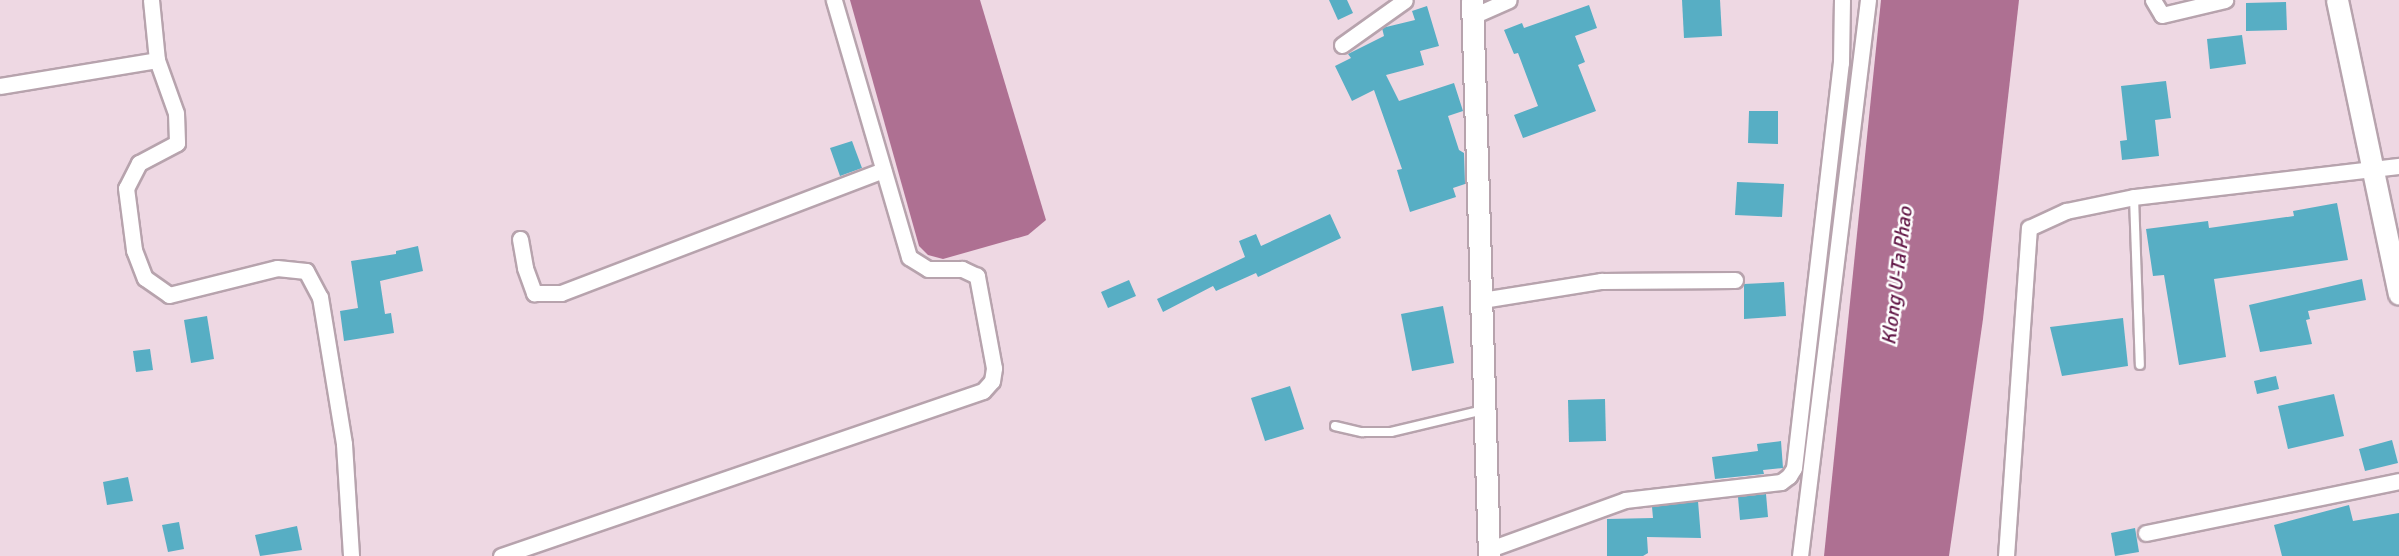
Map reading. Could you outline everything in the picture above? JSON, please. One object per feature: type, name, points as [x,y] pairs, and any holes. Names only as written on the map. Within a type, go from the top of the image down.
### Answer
[{"type":"street","points":[[151,0],[157,60],[176,113],[177,143],[139,163],[126,188],[134,250],[145,278],[169,295],[277,268],[306,271],[320,297],[344,444],[351,556]]},
{"type":"street","points":[[501,556],[983,391],[992,381],[994,368],[977,276],[962,270],[928,269],[909,257],[834,0]]},
{"type":"street","points":[[1342,45],[1404,0]]},
{"type":"street","points":[[1509,0],[1473,8],[1489,553],[1625,500],[1781,482],[1789,476],[1794,468],[1841,63],[1842,0]]},
{"type":"street","points":[[1800,556],[1868,0]]},
{"type":"street","points":[[2153,0],[2162,15],[2225,0]]},
{"type":"street","points":[[2337,0],[2399,294]]},
{"type":"street","points":[[0,86],[157,60]]},
{"type":"street","points":[[2006,556],[2029,228],[2066,211],[2134,197],[2374,171],[2399,166]]},
{"type":"street","points":[[520,238],[527,277],[534,293],[561,293],[884,170]]},
{"type":"street","points":[[1482,300],[1601,281],[1736,280]]},
{"type":"street","points":[[2146,533],[2399,482]]},
{"type":"lane","points":[[2134,197],[2140,365]]},
{"type":"lane","points":[[1335,426],[1362,432],[1391,432],[1486,409]]},
{"type":"water","points":[[850,0],[980,0],[1046,220],[1028,235],[943,259],[928,255],[919,246]]},
{"type":"water","name":"Klong U-Ta Phao","points":[[1881,0],[2019,0],[1983,319],[1949,556],[1824,556]]},
{"type":"building","points":[[1329,0],[1347,0],[1353,13],[1338,20]]},
{"type":"building","points":[[1682,0],[1720,0],[1722,36],[1684,38]]},
{"type":"building","points":[[2286,2],[2287,30],[2246,31],[2246,3]]},
{"type":"building","points":[[1589,5],[1597,28],[1575,36],[1585,62],[1578,65],[1596,111],[1523,138],[1514,115],[1538,106],[1518,53],[1514,54],[1504,30],[1522,23],[1524,28]]},
{"type":"building","points":[[1427,6],[1439,46],[1420,51],[1424,65],[1386,75],[1399,101],[1454,83],[1463,111],[1448,116],[1459,150],[1464,153],[1465,184],[1453,188],[1456,197],[1410,212],[1397,170],[1402,169],[1374,90],[1352,101],[1335,66],[1351,58],[1348,54],[1384,36],[1382,28],[1415,20],[1412,11]]},
{"type":"building","points":[[2242,35],[2246,64],[2210,69],[2207,39]]},
{"type":"building","points":[[2166,81],[2171,118],[2155,120],[2159,156],[2122,160],[2120,141],[2127,140],[2121,86]]},
{"type":"building","points":[[1749,111],[1778,111],[1778,144],[1748,143]]},
{"type":"building","points":[[852,141],[862,168],[840,176],[830,148]]},
{"type":"building","points":[[1737,182],[1784,184],[1782,217],[1735,215]]},
{"type":"building","points":[[2337,203],[2348,260],[2214,279],[2226,357],[2179,365],[2164,275],[2153,276],[2146,229],[2208,221],[2209,228],[2294,216],[2293,211]]},
{"type":"building","points":[[1330,214],[1341,238],[1258,277],[1256,273],[1216,291],[1213,286],[1163,312],[1157,299],[1245,257],[1239,241],[1256,234],[1261,246]]},
{"type":"building","points":[[418,246],[423,271],[380,281],[385,314],[391,313],[394,333],[344,341],[340,311],[358,308],[351,261],[396,254],[396,251]]},
{"type":"building","points":[[2362,279],[2366,300],[2308,311],[2310,319],[2306,320],[2312,344],[2260,352],[2249,305]]},
{"type":"building","points":[[1129,280],[1136,296],[1108,308],[1101,292]]},
{"type":"building","points":[[1784,282],[1786,316],[1744,319],[1744,284]]},
{"type":"building","points":[[1443,306],[1454,363],[1412,371],[1401,314]]},
{"type":"building","points":[[207,316],[214,359],[191,363],[184,320]]},
{"type":"building","points":[[2123,318],[2128,366],[2062,376],[2050,327]]},
{"type":"building","points":[[150,349],[153,370],[136,372],[133,351]]},
{"type":"building","points":[[2276,376],[2279,389],[2257,394],[2254,381]]},
{"type":"building","points":[[1290,386],[1304,429],[1265,441],[1251,398]]},
{"type":"building","points":[[2334,394],[2344,436],[2288,449],[2278,406]]},
{"type":"building","points":[[1605,399],[1606,441],[1569,442],[1568,400]]},
{"type":"building","points":[[2392,440],[2398,463],[2365,471],[2359,449]]},
{"type":"building","points":[[1781,441],[1783,468],[1763,470],[1764,474],[1715,479],[1712,457],[1758,451],[1757,444]]},
{"type":"building","points":[[128,477],[133,501],[107,505],[103,482]]},
{"type":"building","points":[[1766,494],[1768,517],[1740,520],[1738,497]]},
{"type":"building","points":[[1698,501],[1701,538],[1647,537],[1648,553],[1643,556],[1607,556],[1607,519],[1653,518],[1652,507]]},
{"type":"building","points":[[2349,505],[2353,521],[2399,513],[2399,556],[2282,556],[2274,525]]},
{"type":"building","points":[[179,522],[184,549],[168,552],[162,525]]},
{"type":"building","points":[[297,526],[302,550],[260,556],[255,535]]},
{"type":"building","points":[[2135,528],[2139,552],[2115,556],[2111,533]]}]
